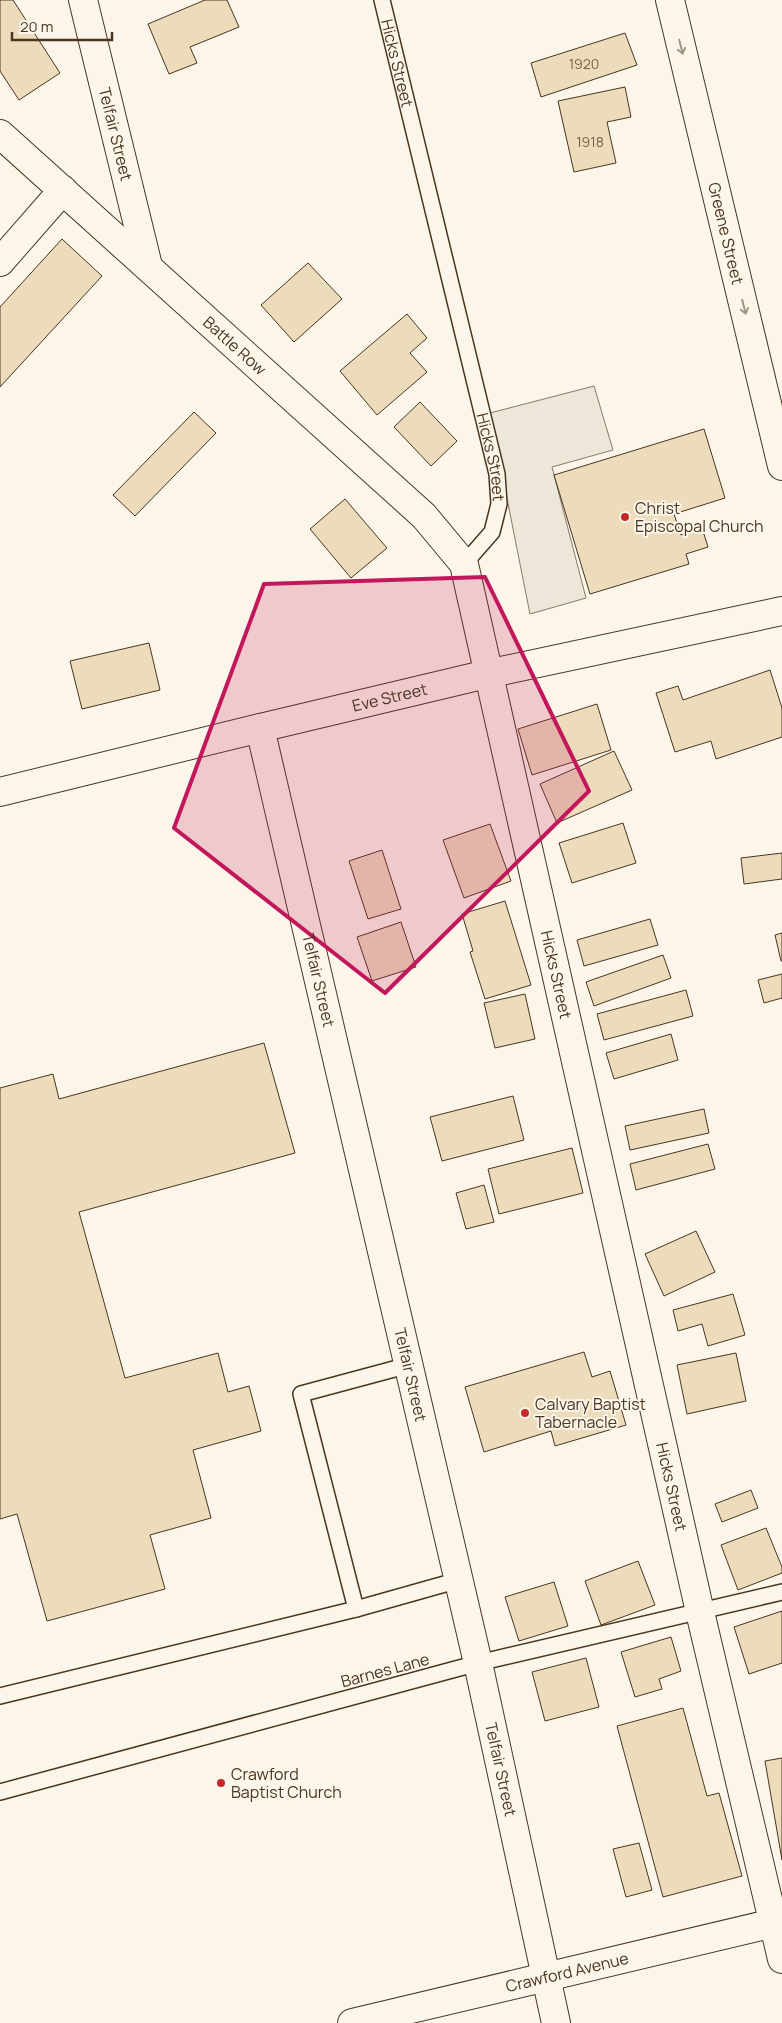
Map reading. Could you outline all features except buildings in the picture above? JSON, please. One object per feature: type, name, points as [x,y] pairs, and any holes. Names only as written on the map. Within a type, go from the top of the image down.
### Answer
[{"type":"street","name":"Telfair Street","points":[[83,0],[148,266]]},
{"type":"street","name":"Greene Street","points":[[670,0],[782,466]]},
{"type":"street","name":"Battle Row","points":[[0,134],[424,516],[464,564]]},
{"type":"street","points":[[0,262],[63,190]]},
{"type":"street","name":"Hicks Street","points":[[464,564],[700,1612],[778,1922],[782,1959]]},
{"type":"street","name":"Eve Street","points":[[0,792],[488,674],[782,611]]},
{"type":"street","name":"Telfair Street","points":[[260,728],[478,1663],[556,2023]]},
{"type":"street","name":"Crawford Avenue","points":[[352,2023],[778,1922]]},
{"type":"lane","name":"Hicks Street","points":[[382,0],[497,474],[499,504],[492,532],[464,564]]},
{"type":"lane","points":[[356,1609],[301,1394],[409,1365]]},
{"type":"lane","points":[[0,1696],[356,1609],[459,1580]]},
{"type":"lane","name":"Barnes Lane","points":[[0,1792],[478,1663],[782,1592]]},
{"type":"highlighted area","points":[[485,577],[589,791],[385,993],[174,828],[264,584]]},
{"type":"shaded area","points":[[594,386],[613,450],[552,467],[586,598],[530,614],[490,413]]},
{"type":"place","name":"Christ Episcopal Church","points":[[625,517]]},
{"type":"place","name":"Calvary Baptist Tabernacle","points":[[525,1413]]},
{"type":"place","name":"Crawford Baptist Church","points":[[221,1783]]}]
